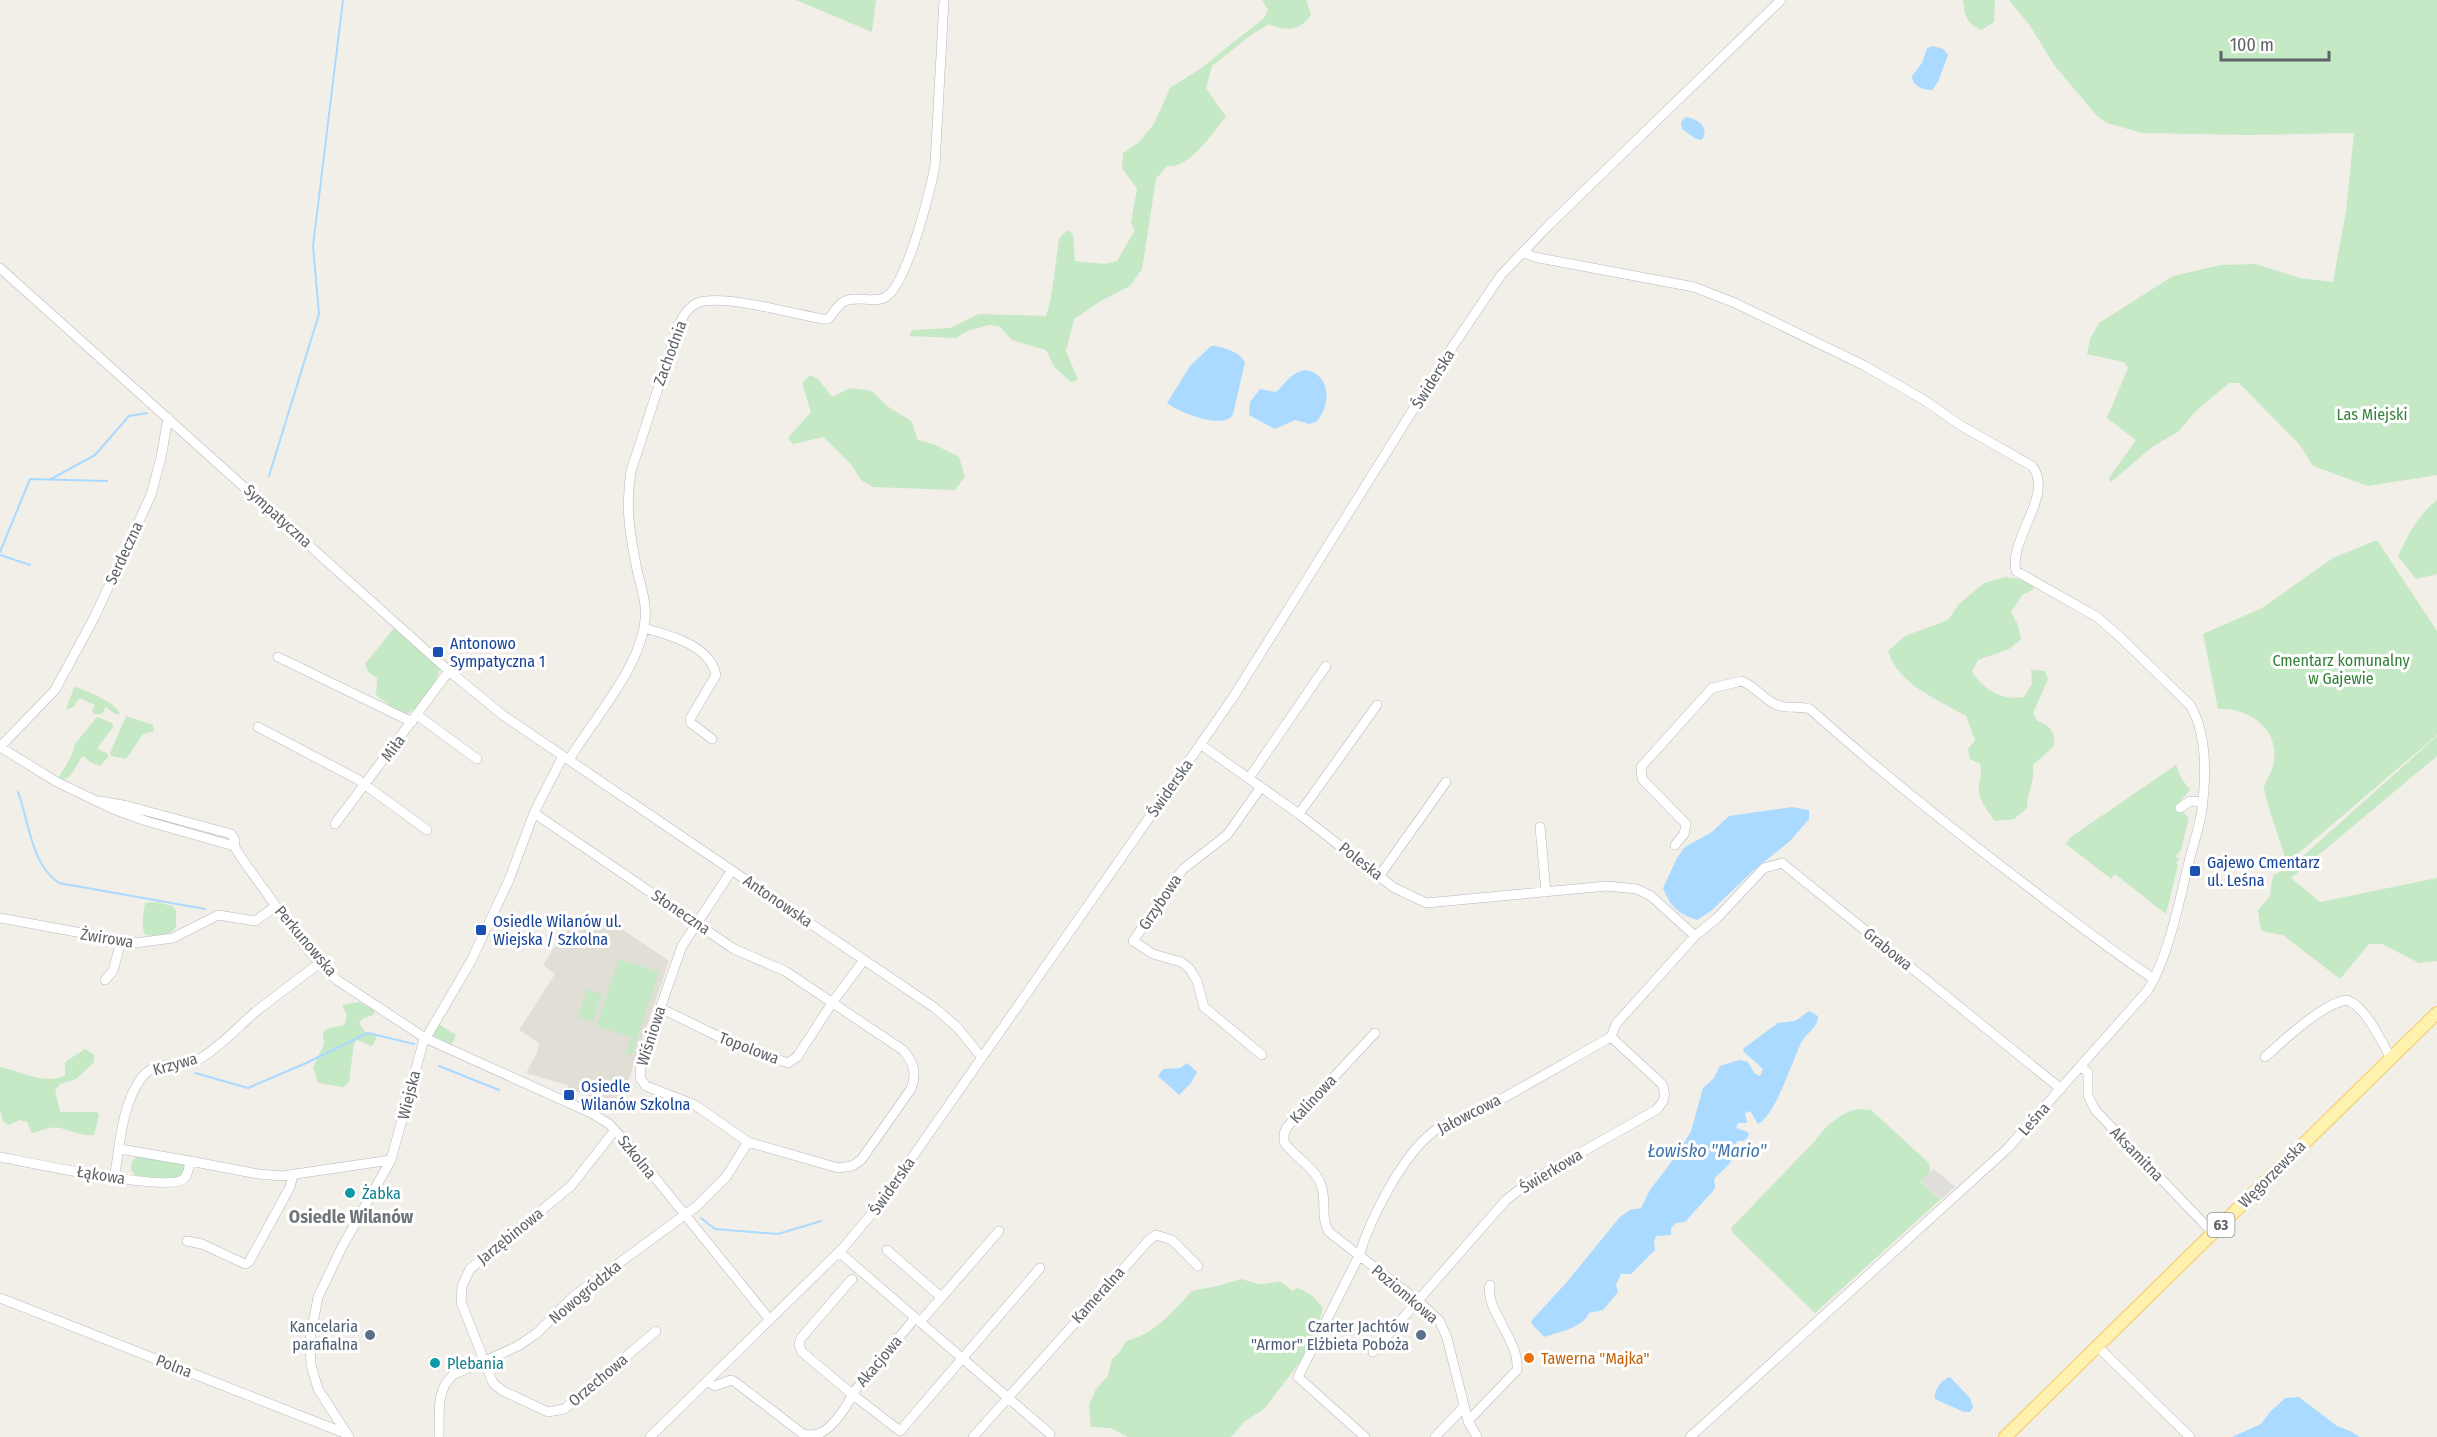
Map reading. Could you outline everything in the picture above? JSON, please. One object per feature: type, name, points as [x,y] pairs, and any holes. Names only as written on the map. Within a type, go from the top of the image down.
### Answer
[{"type":"main road","name":"Węgorzewska","points":[[2005,1437],[2437,1013]]},
{"type":"street","name":"Zachodnia","points":[[566,758],[627,668],[644,628],[644,604],[627,516],[628,490],[631,471],[683,316],[694,305],[717,300],[828,319],[840,304],[849,300],[885,298],[891,292],[899,279],[929,199],[935,165],[945,0]]},
{"type":"street","name":"Świderska","points":[[650,1437],[839,1252],[879,1205],[1269,642],[1475,310],[1501,275],[1781,0]]},
{"type":"street","name":"Leśna","points":[[1523,252],[1534,257],[1694,287],[1735,303],[1865,366],[1924,400],[1960,425],[2032,465],[2038,475],[2036,495],[2033,510],[2013,562],[2016,571],[2097,617],[2190,705],[2197,717],[2200,731],[2203,753],[2202,802],[2184,882],[2154,979],[2148,990],[2007,1149],[1690,1437]]},
{"type":"street","name":"Sympatyczna","points":[[0,268],[449,671],[504,716],[566,758]]},
{"type":"street","name":"Serdeczna","points":[[0,747],[46,700],[61,681],[94,618],[151,495],[168,418]]},
{"type":"street","points":[[644,628],[663,633],[701,652],[711,661],[716,675],[690,720],[712,739]]},
{"type":"street","points":[[278,657],[415,718],[477,759]]},
{"type":"street","points":[[1249,778],[1326,666]]},
{"type":"street","name":"Miła","points":[[335,824],[449,671]]},
{"type":"street","points":[[1675,846],[1684,834],[1686,824],[1642,779],[1641,767],[1712,688],[1742,681],[1774,704],[1782,707],[1799,705],[1810,709],[1863,757],[1980,850],[2119,956],[2154,979]]},
{"type":"street","points":[[1299,814],[1377,705]]},
{"type":"street","points":[[258,727],[332,764],[427,830]]},
{"type":"street","name":"Poleska","points":[[1200,744],[1299,814],[1400,891],[1426,903],[1607,886],[1637,889],[1651,896],[1695,936]]},
{"type":"street","name":"Perkunowska","points":[[0,747],[57,782],[100,801],[234,836],[234,846],[320,963],[337,980],[425,1038]]},
{"type":"street","name":"Wiejska","points":[[348,1436],[315,1382],[309,1354],[318,1297],[333,1265],[391,1160],[425,1038],[471,961],[509,880],[534,813],[566,758]]},
{"type":"street","name":"Antonowska","points":[[566,758],[947,1018],[982,1058]]},
{"type":"street","points":[[1380,875],[1446,782]]},
{"type":"street","name":"Grzybowa","points":[[1262,787],[1227,835],[1182,869],[1133,941],[1153,954],[1181,962],[1189,968],[1197,981],[1204,1007],[1262,1055]]},
{"type":"street","points":[[2180,808],[2190,801],[2202,802]]},
{"type":"street","name":"Słoneczna","points":[[534,813],[741,952],[775,964],[903,1050],[914,1067],[910,1089],[865,1155],[852,1166],[833,1168],[761,1147]]},
{"type":"street","points":[[1540,827],[1546,892]]},
{"type":"street","name":"Grabowa","points":[[1717,918],[1764,868],[1782,863],[2061,1089]]},
{"type":"street","name":"Wiśniowa","points":[[732,870],[696,922],[677,956],[640,1063],[639,1072],[643,1083],[703,1110],[748,1143],[761,1147]]},
{"type":"street","name":"Żwirowa","points":[[0,918],[142,943],[173,938],[218,915],[255,921],[276,906]]},
{"type":"street","name":"Jałowcowa","points":[[1365,1437],[1298,1377],[1359,1256],[1365,1236],[1401,1169],[1418,1146],[1434,1131],[1453,1119],[1483,1109],[1611,1037],[1616,1024],[1695,936],[1717,918]]},
{"type":"street","points":[[105,980],[113,971],[121,941]]},
{"type":"street","name":"Topolowa","points":[[660,1008],[740,1047],[788,1063],[797,1057],[832,1003],[864,960]]},
{"type":"street","name":"Krzywa","points":[[114,1179],[129,1102],[146,1073],[158,1066],[188,1063],[203,1057],[255,1012],[320,963]]},
{"type":"street","points":[[2265,1057],[2314,1017],[2347,1000],[2354,1004],[2370,1022],[2391,1058]]},
{"type":"street","name":"Kalinowa","points":[[1359,1256],[1329,1232],[1323,1218],[1323,1194],[1319,1180],[1288,1148],[1284,1134],[1287,1127],[1375,1033]]},
{"type":"street","name":"Świerkowa","points":[[1373,1352],[1496,1211],[1516,1192],[1656,1110],[1662,1104],[1665,1092],[1662,1084],[1611,1037]]},
{"type":"street","name":"Szkolna","points":[[425,1038],[591,1113],[615,1130],[770,1320]]},
{"type":"street","name":"Aksamitna","points":[[2082,1067],[2088,1073],[2088,1096],[2096,1111],[2213,1233]]},
{"type":"street","name":"Jarzębinowa","points":[[484,1361],[462,1302],[461,1290],[465,1277],[477,1262],[571,1186],[615,1130]]},
{"type":"street","name":"Nowogródzka","points":[[439,1437],[440,1400],[444,1385],[453,1375],[532,1337],[592,1281],[684,1216],[726,1177],[748,1143]]},
{"type":"street","name":"Łąkowa","points":[[120,1149],[258,1174],[293,1175],[391,1160]]},
{"type":"street","name":"Łąkowa","points":[[0,1157],[114,1179],[178,1181],[186,1176],[190,1161]]},
{"type":"street","points":[[188,1241],[202,1244],[245,1264],[249,1262],[258,1250],[293,1175]]},
{"type":"street","name":"Akacjowa","points":[[852,1280],[801,1338],[799,1345],[802,1352],[852,1394],[999,1231]]},
{"type":"street","name":"Kameralna","points":[[1006,1398],[1156,1235],[1172,1240],[1198,1266]]},
{"type":"street","points":[[887,1250],[941,1297]]},
{"type":"street","points":[[839,1252],[1050,1434]]},
{"type":"street","name":"Poziomkowa","points":[[1359,1256],[1418,1301],[1442,1325],[1468,1421],[1477,1437]]},
{"type":"street","points":[[707,1381],[716,1386],[731,1380],[735,1382],[803,1434],[812,1435],[824,1432],[849,1404],[852,1394],[900,1431],[1040,1268]]},
{"type":"street","points":[[1468,1421],[1517,1370],[1515,1351],[1490,1297],[1490,1285]]},
{"type":"street","name":"Polna","points":[[0,1298],[348,1436]]},
{"type":"street","name":"Orzechowa","points":[[484,1361],[490,1378],[498,1388],[540,1409],[553,1412],[564,1409],[656,1331]]},
{"type":"street","points":[[2097,1346],[2190,1437]]},
{"type":"street","points":[[973,1437],[1006,1398]]},
{"type":"street","points":[[1435,1437],[1464,1407]]},
{"type":"shaded area","points":[[595,918],[604,919],[616,925],[669,961],[619,1108],[568,1088],[567,1085],[526,1073],[538,1051],[539,1043],[519,1030],[555,974],[543,965],[553,949],[570,928]]},
{"type":"shaded area","points":[[1934,1169],[1955,1187],[1940,1200],[1920,1180]]},
{"type":"green space","points":[[796,0],[876,0],[872,32]]},
{"type":"green space","points":[[1262,0],[1306,0],[1311,15],[1307,21],[1297,27],[1286,29],[1269,24],[1251,35],[1212,66],[1206,88],[1226,117],[1200,149],[1184,162],[1167,166],[1156,179],[1142,269],[1130,286],[1099,302],[1074,319],[1066,351],[1078,380],[1071,382],[1054,367],[1046,350],[1012,340],[999,326],[989,325],[967,331],[956,338],[909,336],[912,330],[950,328],[979,314],[1046,316],[1051,298],[1059,239],[1067,230],[1073,234],[1075,261],[1105,264],[1117,261],[1135,230],[1131,223],[1137,189],[1122,168],[1123,153],[1139,142],[1154,124],[1170,88],[1200,69],[1264,18],[1268,10]]},
{"type":"green space","points":[[1963,0],[1995,0],[1994,22],[1981,30],[1972,25],[1967,18]]},
{"type":"green space","name":"Las Miejski","points":[[2009,0],[2437,0],[2437,475],[2368,486],[2313,466],[2299,444],[2239,383],[2229,383],[2196,411],[2179,431],[2152,447],[2111,482],[2109,478],[2136,440],[2107,418],[2128,368],[2124,362],[2087,354],[2090,339],[2099,323],[2173,276],[2221,265],[2256,264],[2300,278],[2333,282],[2346,211],[2354,133],[2250,135],[2142,133],[2107,123],[2097,116],[2055,66],[2028,23]]},
{"type":"green space","points":[[810,375],[819,380],[832,397],[850,388],[872,391],[887,406],[911,421],[918,440],[933,444],[959,457],[965,477],[955,490],[873,487],[861,480],[851,464],[823,437],[793,444],[788,438],[811,412],[802,383]]},
{"type":"green space","points":[[2437,500],[2437,574],[2416,579],[2398,556],[2419,519]]},
{"type":"green space","name":"Cmentarz komunalny w Gajewie","points":[[2377,540],[2437,631],[2437,735],[2287,863],[2264,787],[2274,761],[2271,739],[2259,722],[2250,716],[2229,709],[2218,709],[2203,634],[2262,608],[2333,558]]},
{"type":"green space","points":[[2006,577],[2026,580],[2034,586],[2033,590],[2022,595],[2011,612],[2018,625],[2021,639],[2009,649],[1978,660],[1972,672],[1994,693],[2016,698],[2024,697],[2032,684],[2031,670],[2045,671],[2048,679],[2033,713],[2037,721],[2051,730],[2054,736],[2054,746],[2033,765],[2027,808],[2014,819],[1995,821],[1983,804],[1980,795],[1980,764],[1970,759],[1968,749],[1975,740],[1966,716],[1910,682],[1900,673],[1888,651],[1905,636],[1948,620],[1959,604],[1984,583]]},
{"type":"green space","points":[[393,629],[397,629],[440,668],[436,681],[428,694],[407,714],[393,708],[376,695],[377,678],[368,672],[365,664]]},
{"type":"green space","points":[[77,687],[108,702],[120,714],[115,714],[106,707],[102,714],[94,714],[92,712],[95,705],[80,698],[72,708],[66,709],[74,688]]},
{"type":"green space","points":[[126,716],[153,725],[154,731],[143,734],[126,759],[111,756],[110,753]]},
{"type":"green space","points":[[97,717],[112,723],[113,727],[98,747],[109,756],[100,766],[90,762],[84,756],[71,775],[63,780],[59,777],[72,755],[75,744]]},
{"type":"green space","points":[[2437,736],[2437,756],[2291,878],[2320,902],[2437,878],[2437,961],[2419,963],[2382,944],[2369,944],[2340,979],[2283,935],[2261,931],[2258,910],[2270,896],[2273,875],[2292,866]]},
{"type":"green space","points":[[2176,765],[2181,778],[2190,790],[2177,805],[2188,817],[2188,822],[2181,850],[2176,856],[2179,859],[2176,863],[2178,865],[2166,914],[2115,874],[2111,879],[2066,844],[2071,837]]},
{"type":"green space","points":[[157,902],[172,906],[176,910],[176,927],[166,934],[146,935],[143,925],[145,903]]},
{"type":"green space","points":[[619,959],[659,972],[632,1055],[626,1053],[631,1037],[596,1026]]},
{"type":"green space","points":[[587,989],[602,994],[593,1022],[578,1017]]},
{"type":"green space","points":[[360,1002],[375,1011],[373,1015],[362,1019],[359,1023],[365,1032],[375,1034],[376,1039],[372,1046],[357,1040],[354,1043],[349,1082],[343,1087],[318,1083],[313,1067],[324,1044],[323,1033],[326,1029],[344,1025],[347,1016],[342,1005]]},
{"type":"green space","points":[[437,1023],[456,1035],[451,1045],[433,1036],[432,1033]]},
{"type":"green space","points":[[85,1049],[94,1055],[94,1062],[76,1079],[60,1084],[55,1090],[60,1112],[97,1112],[99,1115],[94,1135],[60,1128],[49,1128],[32,1133],[27,1122],[20,1120],[9,1125],[3,1121],[0,1110],[0,1067],[40,1078],[56,1078],[65,1076],[65,1062]]},
{"type":"green space","points":[[1860,1109],[1871,1110],[1929,1163],[1930,1172],[1920,1181],[1940,1200],[1815,1313],[1732,1232],[1731,1228],[1828,1125],[1846,1113]]},
{"type":"green space","points":[[138,1156],[185,1164],[185,1167],[175,1179],[137,1178],[131,1170],[132,1161]]},
{"type":"green space","points":[[1242,1279],[1259,1284],[1280,1282],[1292,1291],[1297,1288],[1312,1296],[1323,1309],[1315,1332],[1300,1362],[1264,1409],[1245,1421],[1231,1437],[1128,1437],[1111,1428],[1091,1427],[1089,1405],[1096,1389],[1108,1376],[1112,1359],[1119,1353],[1126,1341],[1154,1328],[1192,1291]]},
{"type":"water","points":[[1933,46],[1943,49],[1948,55],[1938,82],[1932,90],[1929,90],[1916,85],[1912,76],[1922,63],[1927,48]]},
{"type":"water","points":[[1686,117],[1702,124],[1705,131],[1702,140],[1696,139],[1682,129],[1681,122]]},
{"type":"water","points":[[1211,346],[1230,350],[1245,362],[1233,414],[1221,421],[1191,415],[1167,403],[1190,366]]},
{"type":"water","points":[[1306,370],[1315,373],[1325,384],[1326,400],[1316,422],[1309,424],[1295,420],[1275,429],[1249,415],[1250,402],[1260,389],[1276,392],[1293,375]]},
{"type":"water","points":[[1792,807],[1809,810],[1809,819],[1790,841],[1753,871],[1711,911],[1697,920],[1680,912],[1672,904],[1663,888],[1677,858],[1685,847],[1712,832],[1729,816]]},
{"type":"water","name":"Łowisko \"Mario\"","points":[[1809,1011],[1818,1016],[1817,1020],[1801,1043],[1777,1099],[1765,1119],[1758,1124],[1750,1111],[1745,1113],[1747,1123],[1738,1123],[1736,1128],[1748,1132],[1749,1136],[1744,1141],[1737,1141],[1730,1163],[1714,1179],[1713,1191],[1685,1222],[1676,1223],[1671,1228],[1671,1235],[1656,1236],[1655,1250],[1631,1274],[1621,1274],[1616,1285],[1618,1292],[1603,1310],[1589,1313],[1581,1323],[1570,1329],[1544,1337],[1531,1323],[1532,1320],[1566,1283],[1620,1217],[1630,1210],[1641,1208],[1650,1190],[1679,1152],[1691,1131],[1703,1088],[1714,1078],[1720,1066],[1739,1060],[1748,1062],[1754,1073],[1760,1076],[1763,1069],[1743,1051],[1744,1048],[1778,1023],[1795,1021]]},
{"type":"water","points":[[1187,1063],[1197,1072],[1191,1083],[1179,1095],[1158,1076],[1163,1069],[1180,1068]]},
{"type":"water","points":[[1950,1377],[1970,1398],[1973,1407],[1970,1412],[1964,1412],[1935,1399],[1935,1392],[1939,1386]]},
{"type":"water","points":[[2299,1397],[2337,1426],[2360,1437],[2232,1437],[2261,1424],[2285,1398]]},
{"type":"waterway","points":[[269,476],[319,314],[313,246],[343,0]]},
{"type":"waterway","points":[[51,479],[95,455],[129,416],[147,413]]},
{"type":"waterway","points":[[0,552],[30,479],[107,481]]},
{"type":"waterway","points":[[0,555],[30,565]]},
{"type":"waterway","points":[[18,792],[37,854],[42,865],[59,883],[205,909]]},
{"type":"waterway","points":[[195,1073],[248,1088],[368,1033],[414,1044]]},
{"type":"waterway","points":[[439,1066],[499,1090]]},
{"type":"waterway","points":[[701,1218],[715,1229],[778,1234],[821,1221]]},
{"type":"place","name":"Antonowo Sympatyczna 1","points":[[438,652]]},
{"type":"place","name":"Gajewo Cmentarz ul. Leśna","points":[[2195,871]]},
{"type":"place","name":"Osiedle Wilanów ul. Wiejska / Szkolna","points":[[481,930]]},
{"type":"place","name":"Osiedle Wilanów Szkolna","points":[[569,1095]]},
{"type":"place","name":"Żabka","points":[[350,1193]]},
{"type":"place","name":"Kancelaria parafialna","points":[[370,1335]]},
{"type":"place","name":"Czarter Jachtów \"Armor\" Elżbieta Poboża","points":[[1421,1335]]},
{"type":"place","name":"Tawerna \"Majka\"","points":[[1529,1358]]},
{"type":"place","name":"Plebania","points":[[435,1363]]},
{"type":"district","name":"Osiedle Wilanów","points":[[351,1217]]}]
